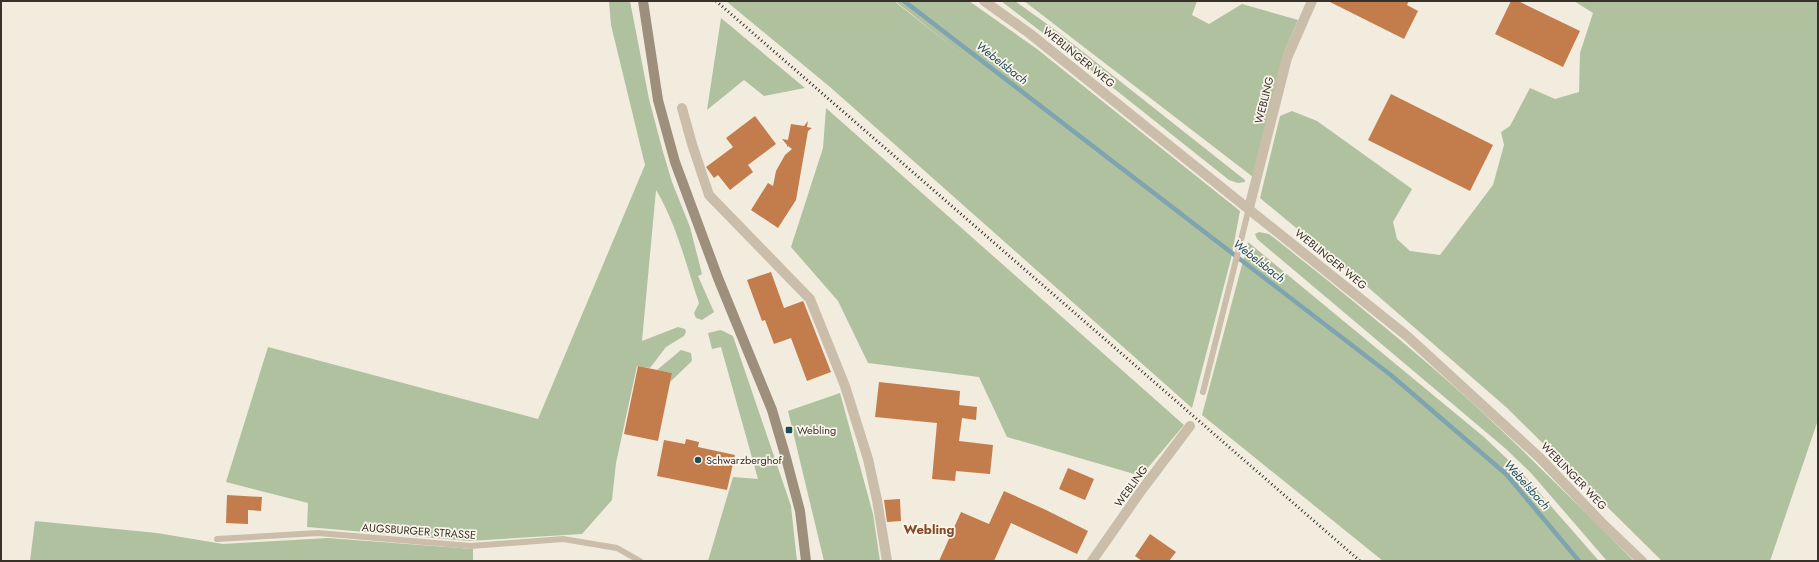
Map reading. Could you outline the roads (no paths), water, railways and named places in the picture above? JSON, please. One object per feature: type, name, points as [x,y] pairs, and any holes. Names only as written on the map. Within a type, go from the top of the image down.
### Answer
[{"type":"main road","points":[[643,1],[658,100],[675,162],[718,278],[772,410],[800,511],[806,561]]},
{"type":"street","name":"WEBLINGER WEG","points":[[984,1],[1029,33],[1407,336],[1540,458],[1601,522],[1642,561]]},
{"type":"street","name":"WEBLING","points":[[1249,208],[1287,58],[1312,1]]},
{"type":"street","points":[[682,108],[709,195],[810,299],[845,386],[868,458],[877,500],[887,561]]},
{"type":"street","name":"WEBLING","points":[[1094,560],[1141,491],[1190,426]]},
{"type":"lane","points":[[1202,392],[1249,208]]},
{"type":"lane","name":"AUGSBURGER STRASSE","points":[[217,539],[318,532],[471,546],[563,539],[617,548],[640,561]]},
{"type":"waterway","name":"Webelsbach","points":[[904,1],[1392,376],[1506,474],[1579,561]]},
{"type":"railway","points":[[716,1],[1360,561]]},
{"type":"place","name":"Webling","points":[[789,430]]},
{"type":"place","name":"Schwarzberghof","points":[[698,460]]},
{"type":"district","name":"Webling","points":[[929,529]]}]
